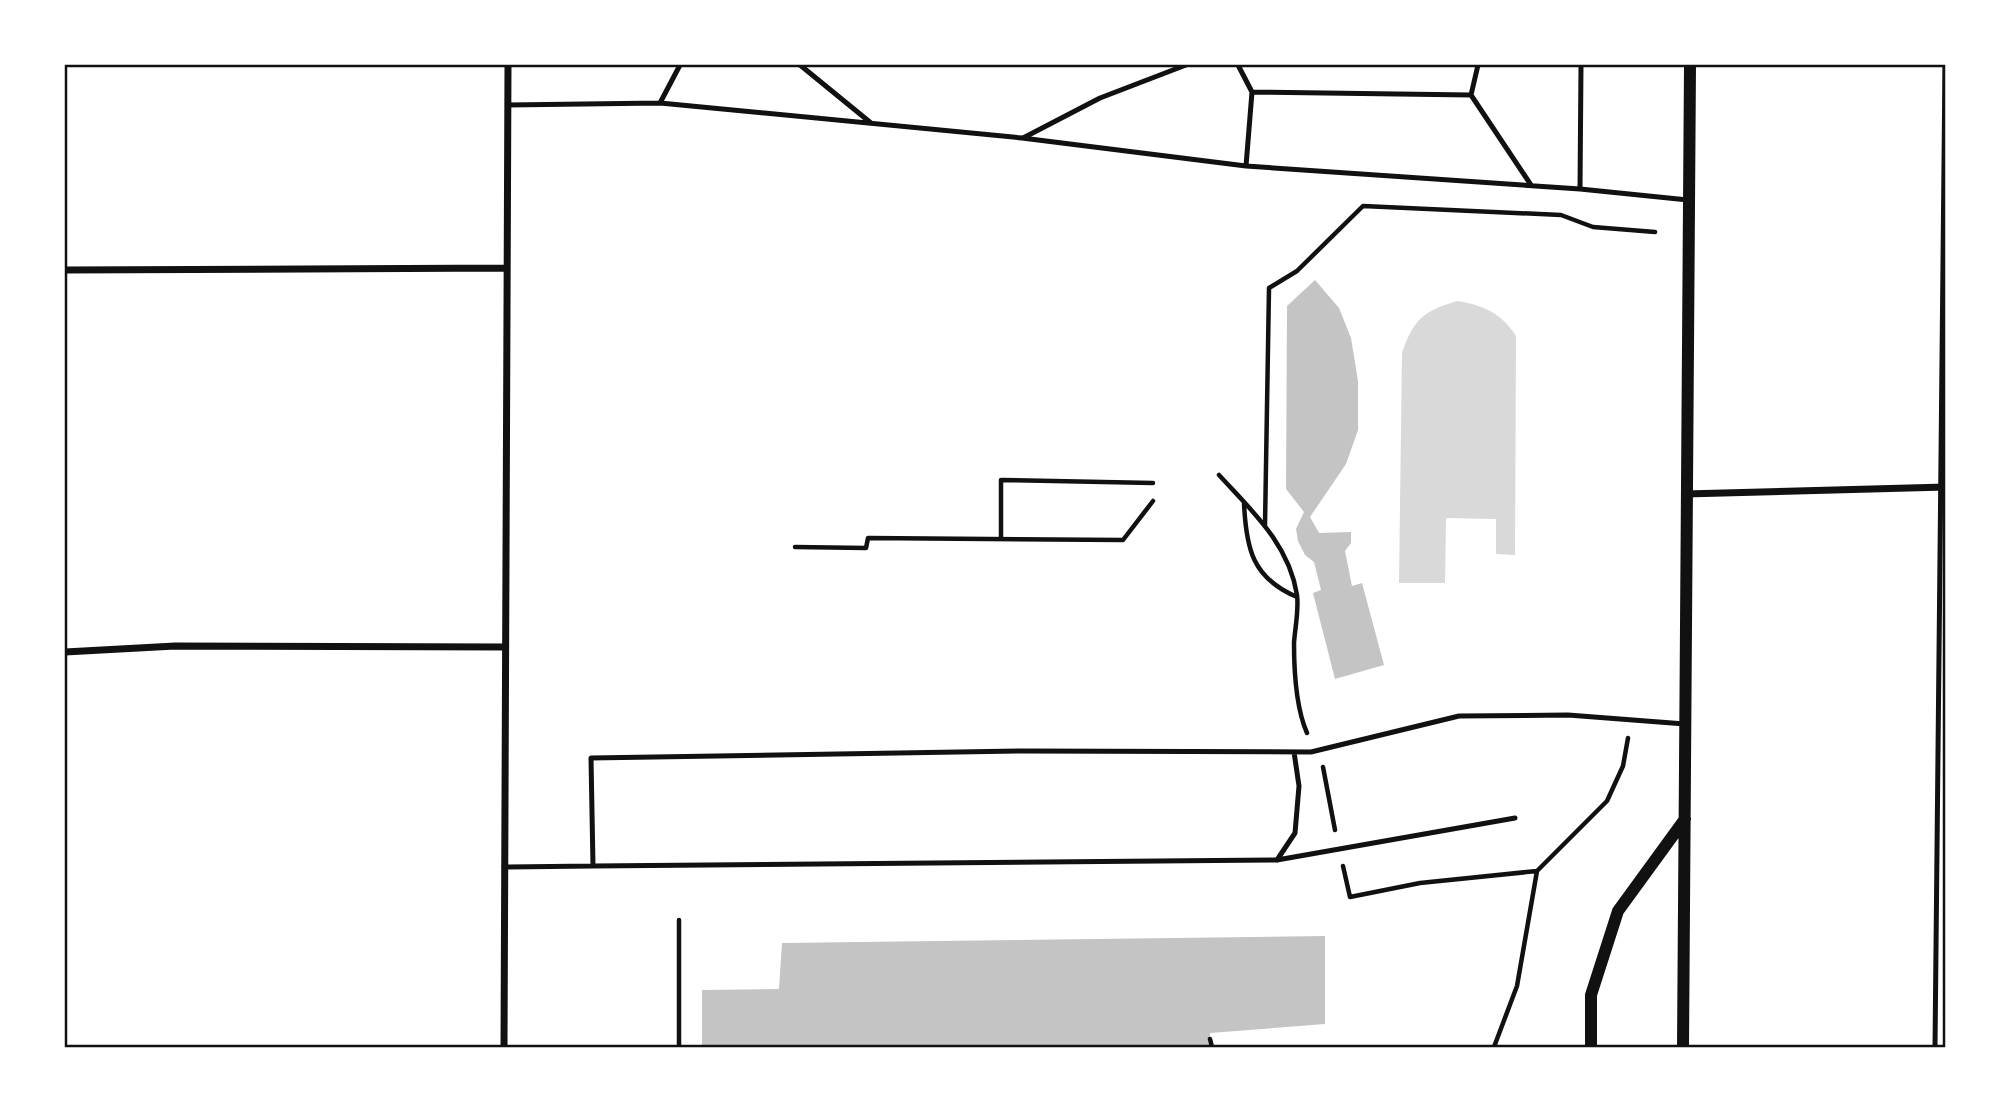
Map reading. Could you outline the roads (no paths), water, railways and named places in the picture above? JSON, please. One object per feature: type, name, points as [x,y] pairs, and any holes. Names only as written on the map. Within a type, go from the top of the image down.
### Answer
[{"type":"street","points":[[504,1047],[508,65]]},
{"type":"street","points":[[1683,1047],[1690,65]]},
{"type":"street","points":[[65,270],[507,268]]},
{"type":"street","points":[[1685,494],[1943,487]]},
{"type":"street","points":[[65,652],[175,646],[505,647]]},
{"type":"street","points":[[1591,1047],[1591,995],[1618,911],[1685,818]]},
{"type":"lane","points":[[660,103],[680,65]]},
{"type":"lane","points":[[800,65],[872,124]]},
{"type":"lane","points":[[1022,138],[1100,97],[1186,65]]},
{"type":"lane","points":[[1238,65],[1252,92],[1246,166]]},
{"type":"lane","points":[[1478,65],[1471,95],[1531,185]]},
{"type":"lane","points":[[1580,189],[1581,65]]},
{"type":"lane","points":[[1935,1047],[1943,487],[1945,65]]},
{"type":"lane","points":[[1252,92],[1471,95]]},
{"type":"lane","points":[[508,105],[660,103],[1022,138],[1246,166],[1531,185],[1688,201]]},
{"type":"lane","points":[[593,866],[591,758],[1023,751],[1294,752],[1315,751],[1459,716],[1569,715],[1685,724]]},
{"type":"lane","points":[[1277,860],[1295,833],[1299,786],[1294,752]]},
{"type":"lane","points":[[504,867],[1277,860],[1515,818]]}]
